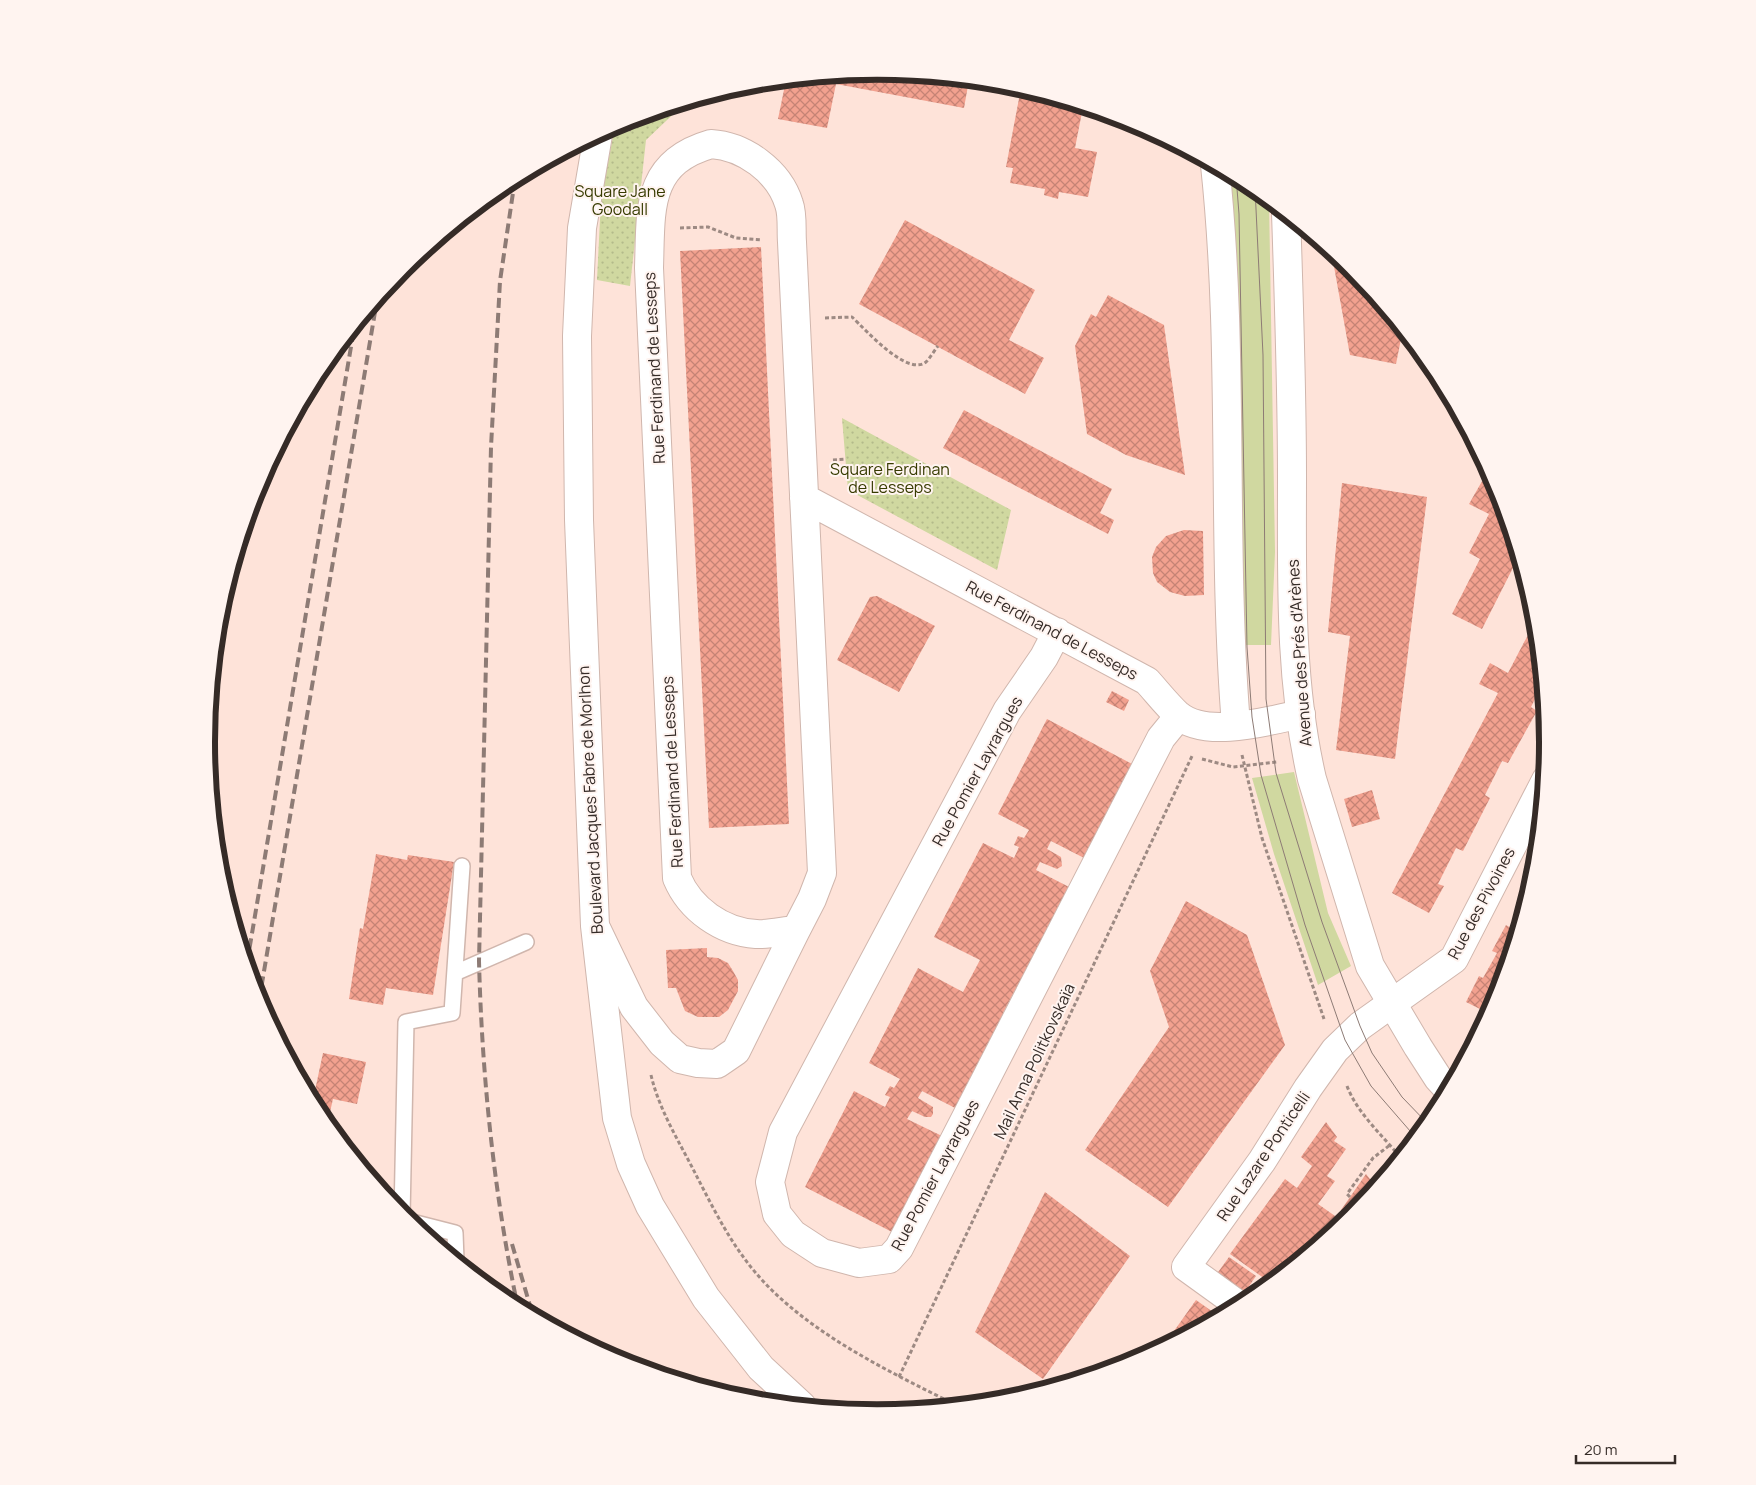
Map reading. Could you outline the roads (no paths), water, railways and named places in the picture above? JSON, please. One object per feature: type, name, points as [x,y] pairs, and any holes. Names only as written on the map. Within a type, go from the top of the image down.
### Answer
[{"type":"street","name":"Boulevard Jacques Fabre de Morlhon","points":[[597,143],[582,228],[577,336],[579,520],[595,926],[617,1118],[631,1164],[650,1206],[712,1306],[761,1368],[795,1399]]},
{"type":"street","name":"Rue Ferdinand de Lesseps","points":[[595,926],[634,1007],[662,1043],[680,1059],[698,1063],[717,1064],[736,1051],[812,899],[822,873],[790,205],[775,179],[752,158],[736,148],[711,144],[694,149],[678,157],[659,182],[650,215],[649,278],[677,878],[684,892],[704,915],[729,927],[756,934],[796,930]]},
{"type":"street","points":[[1217,174],[1222,238],[1230,643],[1236,725]]},
{"type":"street","name":"Avenue des Prés d'Arènes","points":[[1286,221],[1292,401],[1291,591],[1301,714],[1307,756],[1312,779],[1370,966],[1438,1078],[1445,1085]]},
{"type":"street","name":"Rue Ferdinand de Lesseps","points":[[804,498],[1147,681],[1179,716],[1201,726],[1220,728],[1301,714]]},
{"type":"street","name":"Rue Pomier Layrargues","points":[[1057,632],[1044,657],[1007,711],[783,1132],[770,1182],[777,1214],[794,1234],[822,1253],[860,1263],[889,1260],[899,1248],[1161,738],[1179,716]]},
{"type":"street","name":"Rue des Pivoines","points":[[1392,1003],[1454,959],[1538,795]]},
{"type":"street","name":"Rue Lazare Ponticelli","points":[[1233,1301],[1186,1267],[1262,1162],[1308,1088],[1335,1050],[1360,1026],[1392,1003]]},
{"type":"lane","points":[[402,1203],[406,1022],[452,1013],[462,866]]},
{"type":"lane","points":[[455,973],[526,942]]},
{"type":"lane","points":[[425,1225],[455,1233],[456,1253]]},
{"type":"tram line","points":[[1237,186],[1239,214],[1247,647],[1252,717],[1261,775],[1305,925],[1345,1040],[1371,1086],[1413,1134]]},
{"type":"tram line","points":[[1256,199],[1263,355],[1266,699],[1276,773],[1322,922],[1360,1026],[1372,1053],[1402,1097],[1423,1119]]},
{"type":"railway","points":[[513,190],[500,281],[491,447],[479,961],[486,1092],[502,1222],[516,1297]]},
{"type":"railway","points":[[262,984],[375,312]]},
{"type":"railway","points":[[249,950],[352,339]]},
{"type":"railway","points":[[512,1244],[530,1305]]},
{"type":"park label","name":"Square Jane Goodall","points":[[620,200]]},
{"type":"park label","name":"Square Ferdinan de Lesseps","points":[[890,478]]}]
